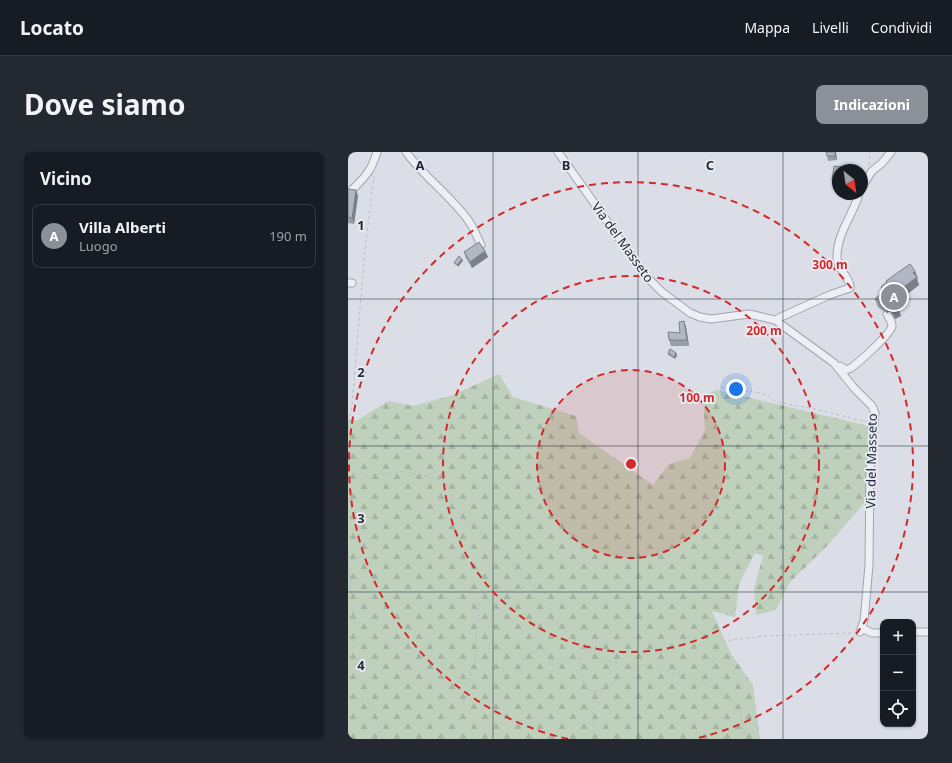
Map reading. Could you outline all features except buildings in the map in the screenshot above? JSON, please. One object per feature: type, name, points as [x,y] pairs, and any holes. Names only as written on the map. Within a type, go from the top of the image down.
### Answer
[{"type":"street","points":[[348,194],[365,178],[373,164],[377,152]]},
{"type":"street","points":[[406,152],[469,221],[481,245]]},
{"type":"street","name":"Via del Masseto","points":[[558,152],[645,275],[662,292],[690,313],[700,317],[711,319],[749,314],[758,315],[777,321],[828,358],[872,406],[875,413],[870,469],[869,565],[864,621],[861,630]]},
{"type":"street","points":[[868,177],[872,171],[882,164],[891,152]]},
{"type":"street","points":[[777,321],[779,318],[794,311],[850,288],[849,283],[838,263],[837,256],[843,230],[856,200]]},
{"type":"street","points":[[837,368],[840,366],[846,370],[851,368],[886,336],[892,325],[887,314]]},
{"type":"street","points":[[861,630],[872,633],[880,633]]},
{"type":"street","points":[[916,632],[928,632]]},
{"type":"path","points":[[870,152],[868,164],[872,171]]},
{"type":"path","points":[[348,428],[352,405],[365,249],[375,165],[373,164]]},
{"type":"path","points":[[721,387],[766,394],[774,401],[832,413],[874,424]]},
{"type":"path","points":[[348,462],[356,473],[369,476],[393,472],[405,472],[436,478],[447,484],[452,496],[453,505],[461,517],[477,526],[490,542],[502,548],[519,575],[530,582],[539,594],[544,591],[551,604],[550,617],[593,656],[631,667],[654,665],[678,675],[684,674],[701,680],[731,700],[740,713],[745,739]]},
{"type":"path","points":[[348,556],[354,628],[353,660],[365,689],[369,705],[377,721],[382,739]]},
{"type":"path","points":[[454,739],[454,732],[476,660],[476,634],[479,619],[478,603],[482,595],[486,592],[518,590],[524,588],[530,582]]},
{"type":"path","points":[[482,595],[492,602],[494,611],[492,621],[486,634],[487,648],[494,650],[498,649],[507,654],[504,663],[505,678],[512,676],[529,654],[542,649],[546,652],[551,665],[557,664],[564,659],[579,658],[584,687],[594,692],[602,690],[623,676],[632,673],[643,666]]},
{"type":"path","points":[[712,687],[712,666],[715,651],[719,644],[724,640],[765,636],[855,633],[861,630]]},
{"type":"path","points":[[594,692],[596,700],[593,714],[594,739]]},
{"type":"green space","points":[[499,374],[513,397],[576,416],[579,433],[653,485],[669,464],[690,458],[705,430],[703,395],[717,390],[869,426],[866,501],[827,546],[790,582],[776,610],[756,615],[754,589],[763,556],[755,553],[739,584],[735,617],[712,611],[731,654],[753,685],[760,739],[348,739],[348,420],[358,420],[388,401],[414,406],[453,395]]},
{"type":"place","name":"Villa Alberti","points":[[894,297]]}]
